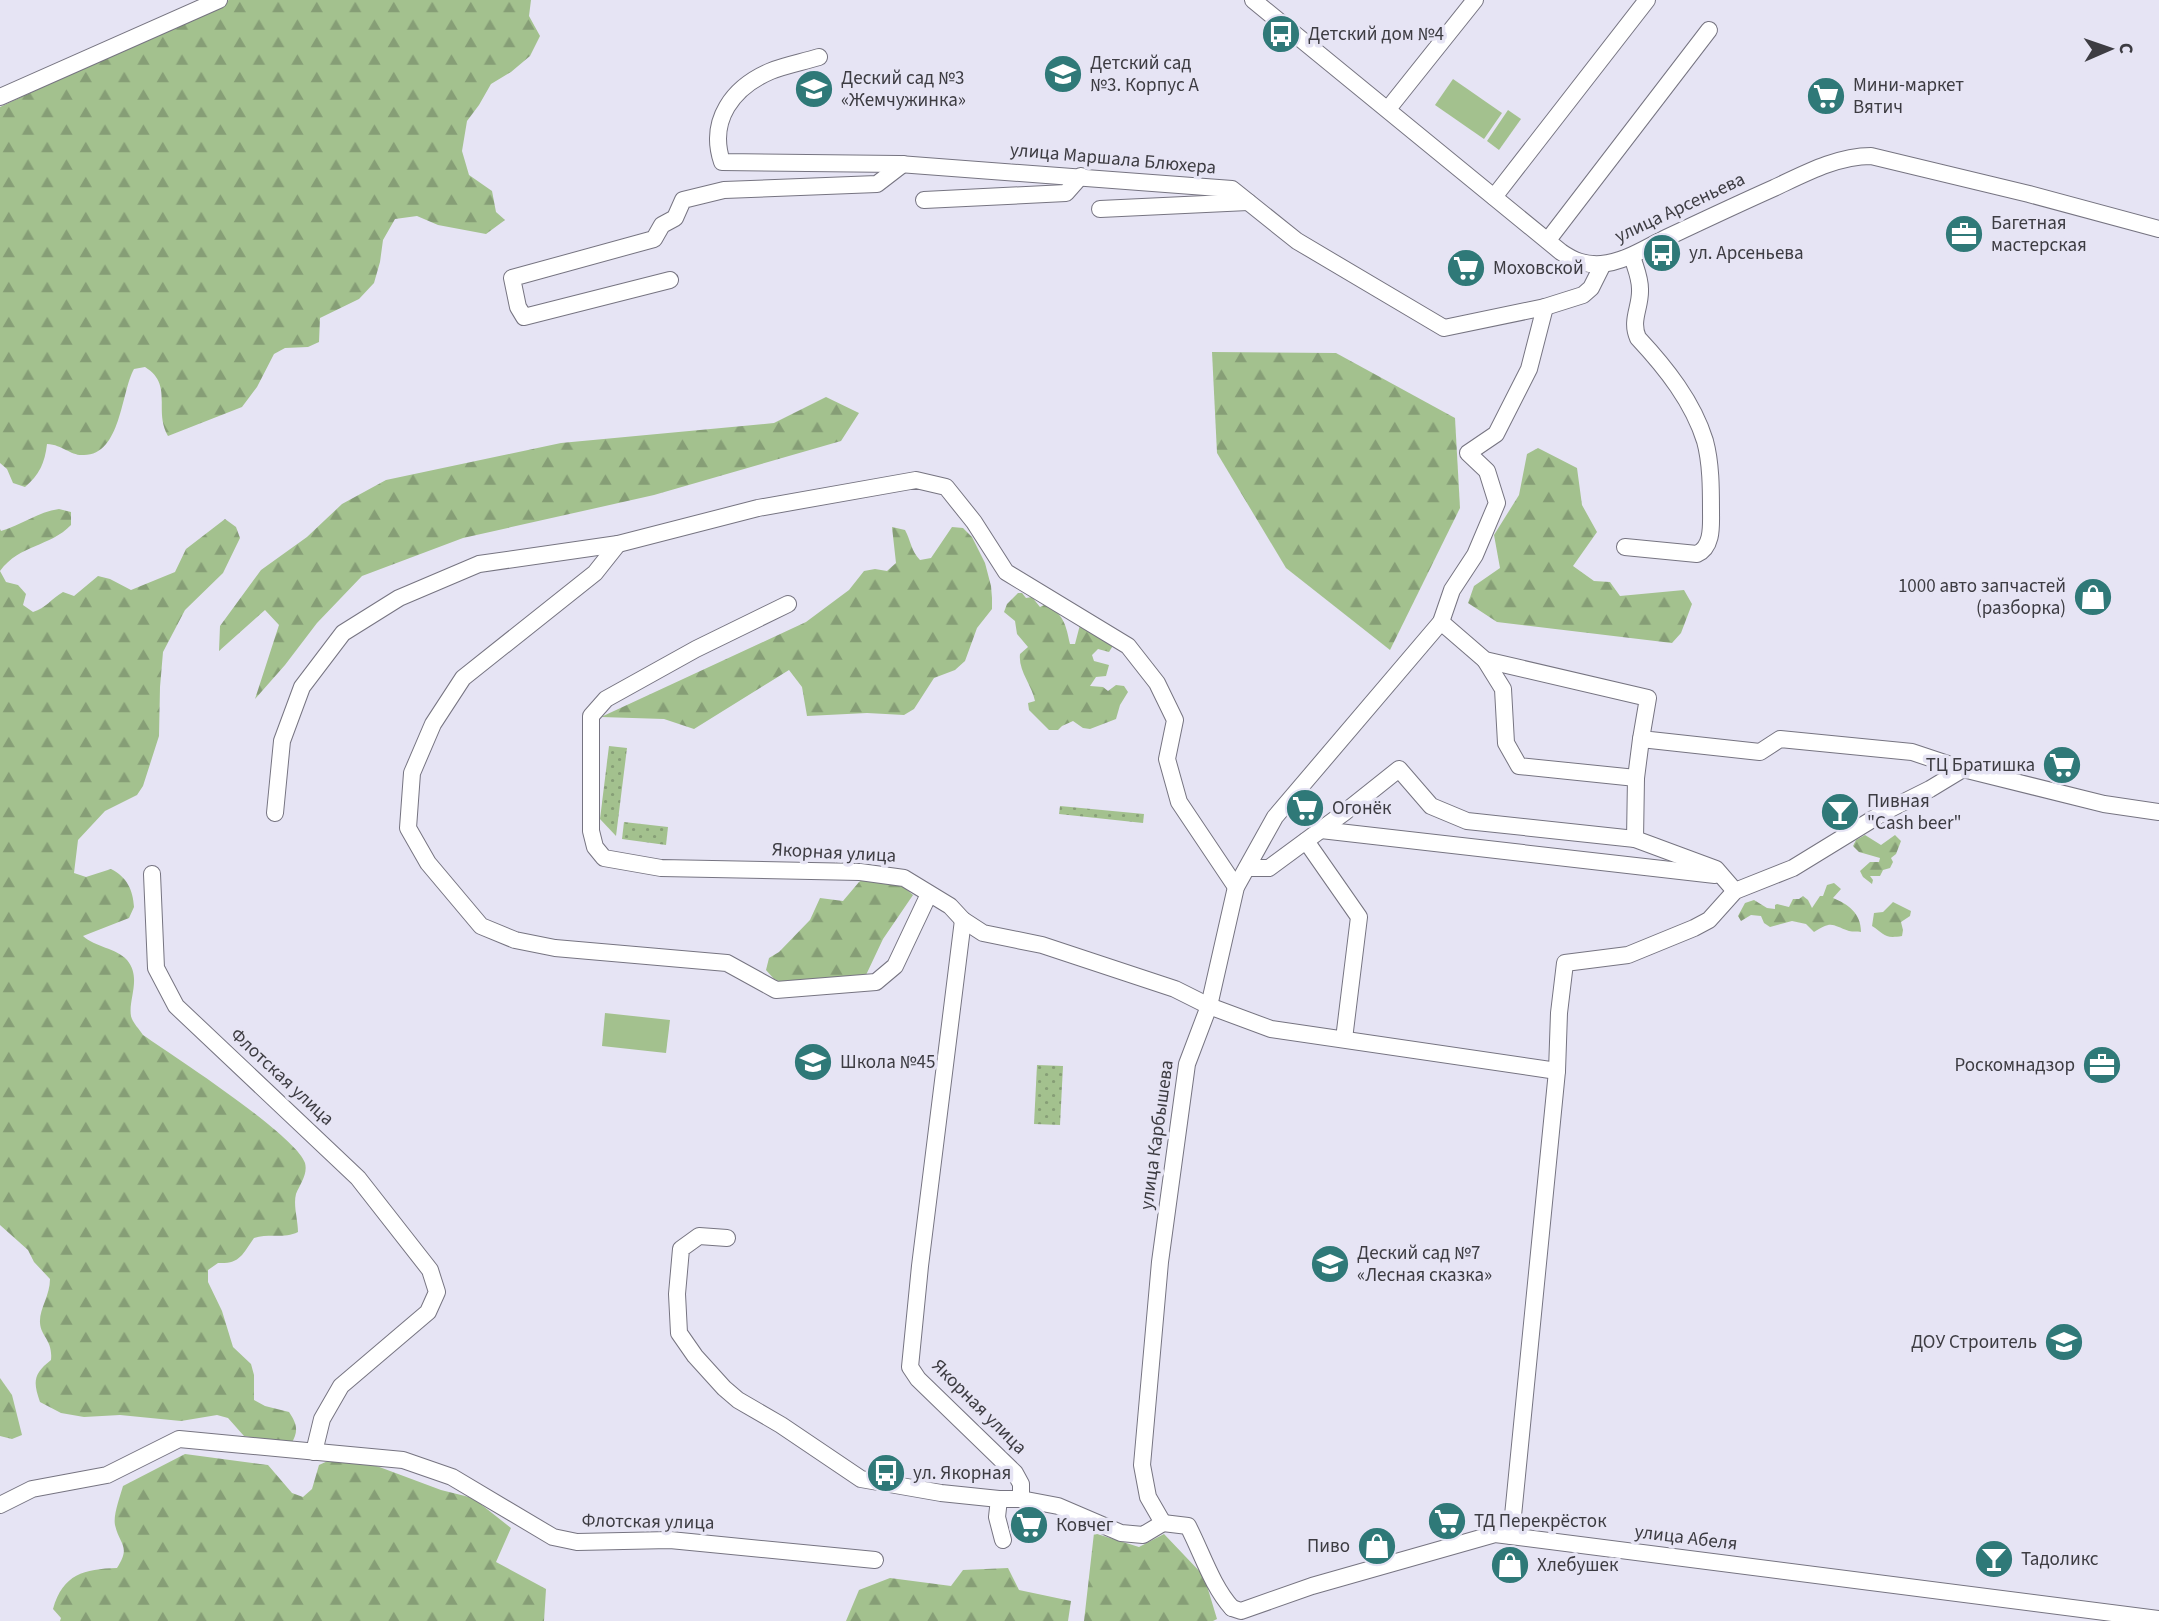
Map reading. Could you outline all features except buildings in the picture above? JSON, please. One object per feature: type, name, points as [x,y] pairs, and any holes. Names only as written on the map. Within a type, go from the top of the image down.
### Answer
[{"type":"street","points":[[0,97],[219,0]]},
{"type":"street","name":"улица Арсеньева","points":[[1253,0],[1574,261],[1604,264],[1632,256],[1730,207],[1833,163],[1860,156],[2029,194],[2159,229]]},
{"type":"street","points":[[1388,109],[1475,0]]},
{"type":"street","points":[[1494,197],[1647,0]]},
{"type":"street","points":[[1548,240],[1709,30]]},
{"type":"street","name":"улица Маршала Блюхера","points":[[819,57],[771,71],[739,89],[719,121],[717,148],[722,162],[903,164],[1232,189],[1297,241],[1444,328],[1545,307],[1583,295],[1591,288],[1604,264]]},
{"type":"street","points":[[670,280],[524,317],[518,307],[512,278],[654,239],[662,225],[675,218],[683,200],[724,190],[877,184],[903,164]]},
{"type":"street","points":[[923,200],[1066,193],[1081,176]]},
{"type":"street","points":[[1100,209],[1248,202]]},
{"type":"street","points":[[1625,547],[1698,554],[1707,545],[1711,523],[1706,443],[1682,393],[1657,358],[1638,338],[1635,330],[1634,319],[1641,292],[1632,256]]},
{"type":"street","points":[[1545,307],[1529,369],[1496,434],[1468,453],[1486,471],[1497,503],[1475,555],[1452,590],[1441,622],[1485,660],[1503,689],[1506,744],[1519,766],[1636,778]]},
{"type":"street","points":[[275,813],[282,741],[302,687],[343,633],[399,598],[479,564],[618,544],[758,508],[916,480],[946,487],[974,522],[1006,572],[1128,646],[1157,683],[1175,720],[1167,759],[1180,802],[1236,887]]},
{"type":"street","points":[[618,544],[594,573],[463,678],[433,724],[412,774],[408,828],[428,863],[481,926],[515,940],[555,948],[727,963],[776,990],[876,982],[895,966],[929,894]]},
{"type":"street","name":"Якорная улица","points":[[788,604],[696,649],[606,699],[591,716],[591,831],[595,847],[604,858],[661,868],[860,872],[904,878],[950,906],[963,920],[910,1367],[918,1379],[1015,1473],[1021,1484],[1021,1499]]},
{"type":"street","name":"улица Карбышева","points":[[1163,1523],[1148,1497],[1142,1465],[1160,1262],[1187,1065],[1209,1006],[1236,887],[1275,817],[1441,622]]},
{"type":"street","points":[[1485,660],[1648,698],[1636,778],[1636,839]]},
{"type":"street","points":[[1641,739],[1760,752],[1780,739],[1912,752],[1963,769],[2114,806],[2159,812]]},
{"type":"street","points":[[1247,868],[1269,868],[1399,769],[1431,806],[1467,821],[1636,839],[1716,869],[1735,891]]},
{"type":"street","points":[[1511,1536],[1557,1071],[1559,1013],[1565,963],[1642,951],[1709,920],[1735,891],[1793,869],[1886,811],[1963,769]]},
{"type":"street","points":[[1321,830],[1721,876]]},
{"type":"street","points":[[1306,841],[1359,917],[1344,1040]]},
{"type":"street","name":"Флотская улица","points":[[152,874],[156,968],[176,1006],[358,1178],[430,1270],[437,1292],[428,1311],[341,1386],[322,1419],[314,1452]]},
{"type":"street","points":[[963,920],[983,933],[1056,949],[1175,989],[1209,1006],[1271,1029],[1557,1071]]},
{"type":"street","points":[[727,1238],[699,1236],[681,1249],[677,1294],[679,1332],[695,1356],[738,1400],[861,1479],[941,1493],[1021,1499],[1058,1506],[1121,1533],[1143,1535],[1163,1523],[1188,1526],[1224,1599],[1228,1615]]},
{"type":"street","name":"Флотская улица","points":[[0,1506],[32,1489],[107,1475],[179,1439],[403,1460],[462,1483],[553,1537],[577,1542],[670,1540],[875,1560]]},
{"type":"street","points":[[999,1499],[998,1517],[1003,1540]]},
{"type":"street","name":"улица Абеля","points":[[1228,1615],[1324,1583],[1495,1534],[2159,1619]]},
{"type":"green space","points":[[229,0],[531,0],[529,16],[540,36],[530,56],[491,84],[467,121],[462,151],[469,175],[492,191],[496,212],[505,220],[486,234],[438,225],[417,216],[395,219],[383,240],[374,283],[359,299],[320,318],[319,342],[308,347],[285,348],[274,354],[257,387],[242,407],[168,436],[162,417],[159,382],[145,367],[134,369],[118,421],[106,445],[96,452],[84,455],[47,444],[43,463],[34,478],[25,487],[13,483],[7,469],[0,463],[0,107]]},
{"type":"green space","points":[[1453,79],[1502,113],[1484,139],[1435,105]]},
{"type":"green space","points":[[1508,110],[1521,119],[1499,150],[1487,141]]},
{"type":"green space","points":[[1212,352],[1336,353],[1455,418],[1460,508],[1390,650],[1286,568],[1217,453]]},
{"type":"green space","points":[[826,397],[859,413],[841,441],[654,495],[463,538],[362,576],[317,623],[255,699],[279,625],[265,610],[219,651],[220,626],[261,570],[307,537],[342,504],[386,480],[561,443],[774,423]]},
{"type":"green space","points":[[1538,448],[1577,468],[1582,505],[1597,532],[1573,566],[1594,581],[1610,582],[1620,596],[1684,590],[1692,604],[1681,633],[1672,643],[1497,622],[1468,603],[1474,586],[1500,568],[1494,535],[1519,495],[1527,454]]},
{"type":"green space","points":[[59,509],[71,512],[71,525],[63,532],[26,550],[0,571],[0,529],[1,531]]},
{"type":"green space","points":[[225,519],[236,527],[240,538],[223,573],[185,610],[163,652],[159,736],[143,786],[137,795],[105,811],[78,840],[74,873],[86,877],[111,869],[125,880],[131,890],[134,907],[129,918],[83,936],[127,960],[134,974],[131,1016],[143,1035],[258,1116],[297,1151],[305,1163],[305,1175],[295,1198],[298,1232],[254,1238],[236,1260],[218,1263],[208,1270],[208,1282],[222,1311],[233,1347],[251,1364],[254,1400],[265,1406],[289,1412],[296,1428],[291,1444],[244,1436],[228,1418],[217,1415],[181,1421],[120,1415],[84,1417],[61,1413],[40,1402],[36,1379],[51,1360],[49,1343],[40,1323],[50,1279],[34,1262],[28,1250],[0,1225],[0,571],[6,582],[18,585],[26,594],[23,605],[33,612],[63,592],[74,596],[98,576],[131,590],[175,572],[186,549]]},
{"type":"green space","points":[[892,527],[905,530],[920,560],[931,558],[952,527],[963,528],[972,537],[985,563],[991,586],[992,609],[977,628],[965,661],[955,670],[934,678],[914,709],[904,715],[867,713],[807,716],[802,687],[789,670],[694,729],[664,719],[601,717],[806,622],[849,590],[864,571],[887,571],[896,563]]},
{"type":"green space","points":[[1018,593],[1022,593],[1026,598],[1032,597],[1040,607],[1044,605],[1056,612],[1065,626],[1070,644],[1075,644],[1081,621],[1114,644],[1109,652],[1098,649],[1092,655],[1094,661],[1109,665],[1106,676],[1096,677],[1090,686],[1103,687],[1108,691],[1116,685],[1124,686],[1128,692],[1116,719],[1090,729],[1073,721],[1058,730],[1049,730],[1029,710],[1028,703],[1035,701],[1020,660],[1020,654],[1028,647],[1017,634],[1015,621],[1004,612],[1007,604]]},
{"type":"green space","points":[[609,746],[627,748],[616,836],[600,819]]},
{"type":"green space","points":[[1060,806],[1144,814],[1143,823],[1059,814]]},
{"type":"green space","points":[[624,822],[668,827],[666,845],[622,839]]},
{"type":"green space","points":[[1865,835],[1881,845],[1895,835],[1901,841],[1896,854],[1891,858],[1893,862],[1890,868],[1883,870],[1880,876],[1870,876],[1872,884],[1860,871],[1870,862],[1879,862],[1880,858],[1859,852],[1853,846],[1856,840]]},
{"type":"green space","points":[[868,876],[900,884],[913,895],[883,939],[866,975],[784,983],[774,979],[766,970],[769,958],[779,952],[810,920],[820,898],[843,901],[859,882]]},
{"type":"green space","points":[[1834,883],[1841,889],[1833,898],[1853,910],[1859,920],[1861,932],[1832,925],[1814,932],[1806,924],[1792,921],[1770,927],[1764,923],[1761,916],[1751,915],[1741,921],[1738,916],[1745,903],[1754,900],[1767,908],[1775,909],[1777,904],[1789,907],[1793,899],[1803,896],[1812,908],[1820,896],[1823,896],[1827,885]]},
{"type":"green space","points":[[1893,902],[1911,911],[1910,916],[1901,922],[1902,936],[1888,936],[1872,926],[1874,913],[1883,912]]},
{"type":"green space","points":[[605,1013],[670,1020],[666,1053],[602,1046]]},
{"type":"green space","points":[[1037,1065],[1063,1066],[1060,1125],[1034,1124]]},
{"type":"green space","points":[[0,1378],[12,1395],[22,1435],[12,1439],[0,1436]]},
{"type":"green space","points":[[185,1454],[268,1465],[292,1493],[303,1497],[312,1489],[319,1465],[330,1460],[374,1465],[441,1490],[473,1498],[511,1528],[496,1562],[546,1589],[544,1621],[60,1621],[61,1618],[53,1609],[57,1597],[69,1581],[85,1572],[117,1568],[121,1561],[124,1550],[115,1521],[123,1486]]},
{"type":"green space","points":[[1094,1533],[1139,1547],[1164,1534],[1204,1576],[1217,1619],[1084,1621]]},
{"type":"green space","points":[[1008,1568],[1019,1590],[1071,1601],[1068,1621],[846,1621],[859,1590],[890,1578],[951,1586],[963,1570]]},
{"type":"place","name":"Детский дом №4","points":[[1281,34]]},
{"type":"place","name":"Детский сад №3. Корпус А","points":[[1063,74]]},
{"type":"place","name":"Деский сад №3 «Жемчужинка»","points":[[814,89]]},
{"type":"place","name":"Мини-маркет Вятич","points":[[1826,96]]},
{"type":"place","name":"Багетная мастерская","points":[[1964,234]]},
{"type":"place","name":"ул. Арсеньева","points":[[1662,253]]},
{"type":"place","name":"Моховской","points":[[1466,268]]},
{"type":"place","name":"1000 авто запчастей (разборка)","points":[[2093,597]]},
{"type":"place","name":"ТЦ Братишка","points":[[2062,765]]},
{"type":"place","name":"Огонёк","points":[[1305,808]]},
{"type":"place","name":"Пивная \"Cash beer\"","points":[[1840,812]]},
{"type":"place","name":"Школа №45","points":[[813,1062]]},
{"type":"place","name":"Роскомнадзор","points":[[2102,1065]]},
{"type":"place","name":"Деский сад №7 «Лесная сказка»","points":[[1330,1264]]},
{"type":"place","name":"ДОУ Строитель","points":[[2064,1342]]},
{"type":"place","name":"ул. Якорная","points":[[886,1473]]},
{"type":"place","name":"ТД Перекрёсток","points":[[1447,1521]]},
{"type":"place","name":"Ковчег","points":[[1029,1525]]},
{"type":"place","name":"Пиво","points":[[1377,1546]]},
{"type":"place","name":"Тадоликс","points":[[1994,1559]]},
{"type":"place","name":"Хлебушек","points":[[1510,1565]]}]
